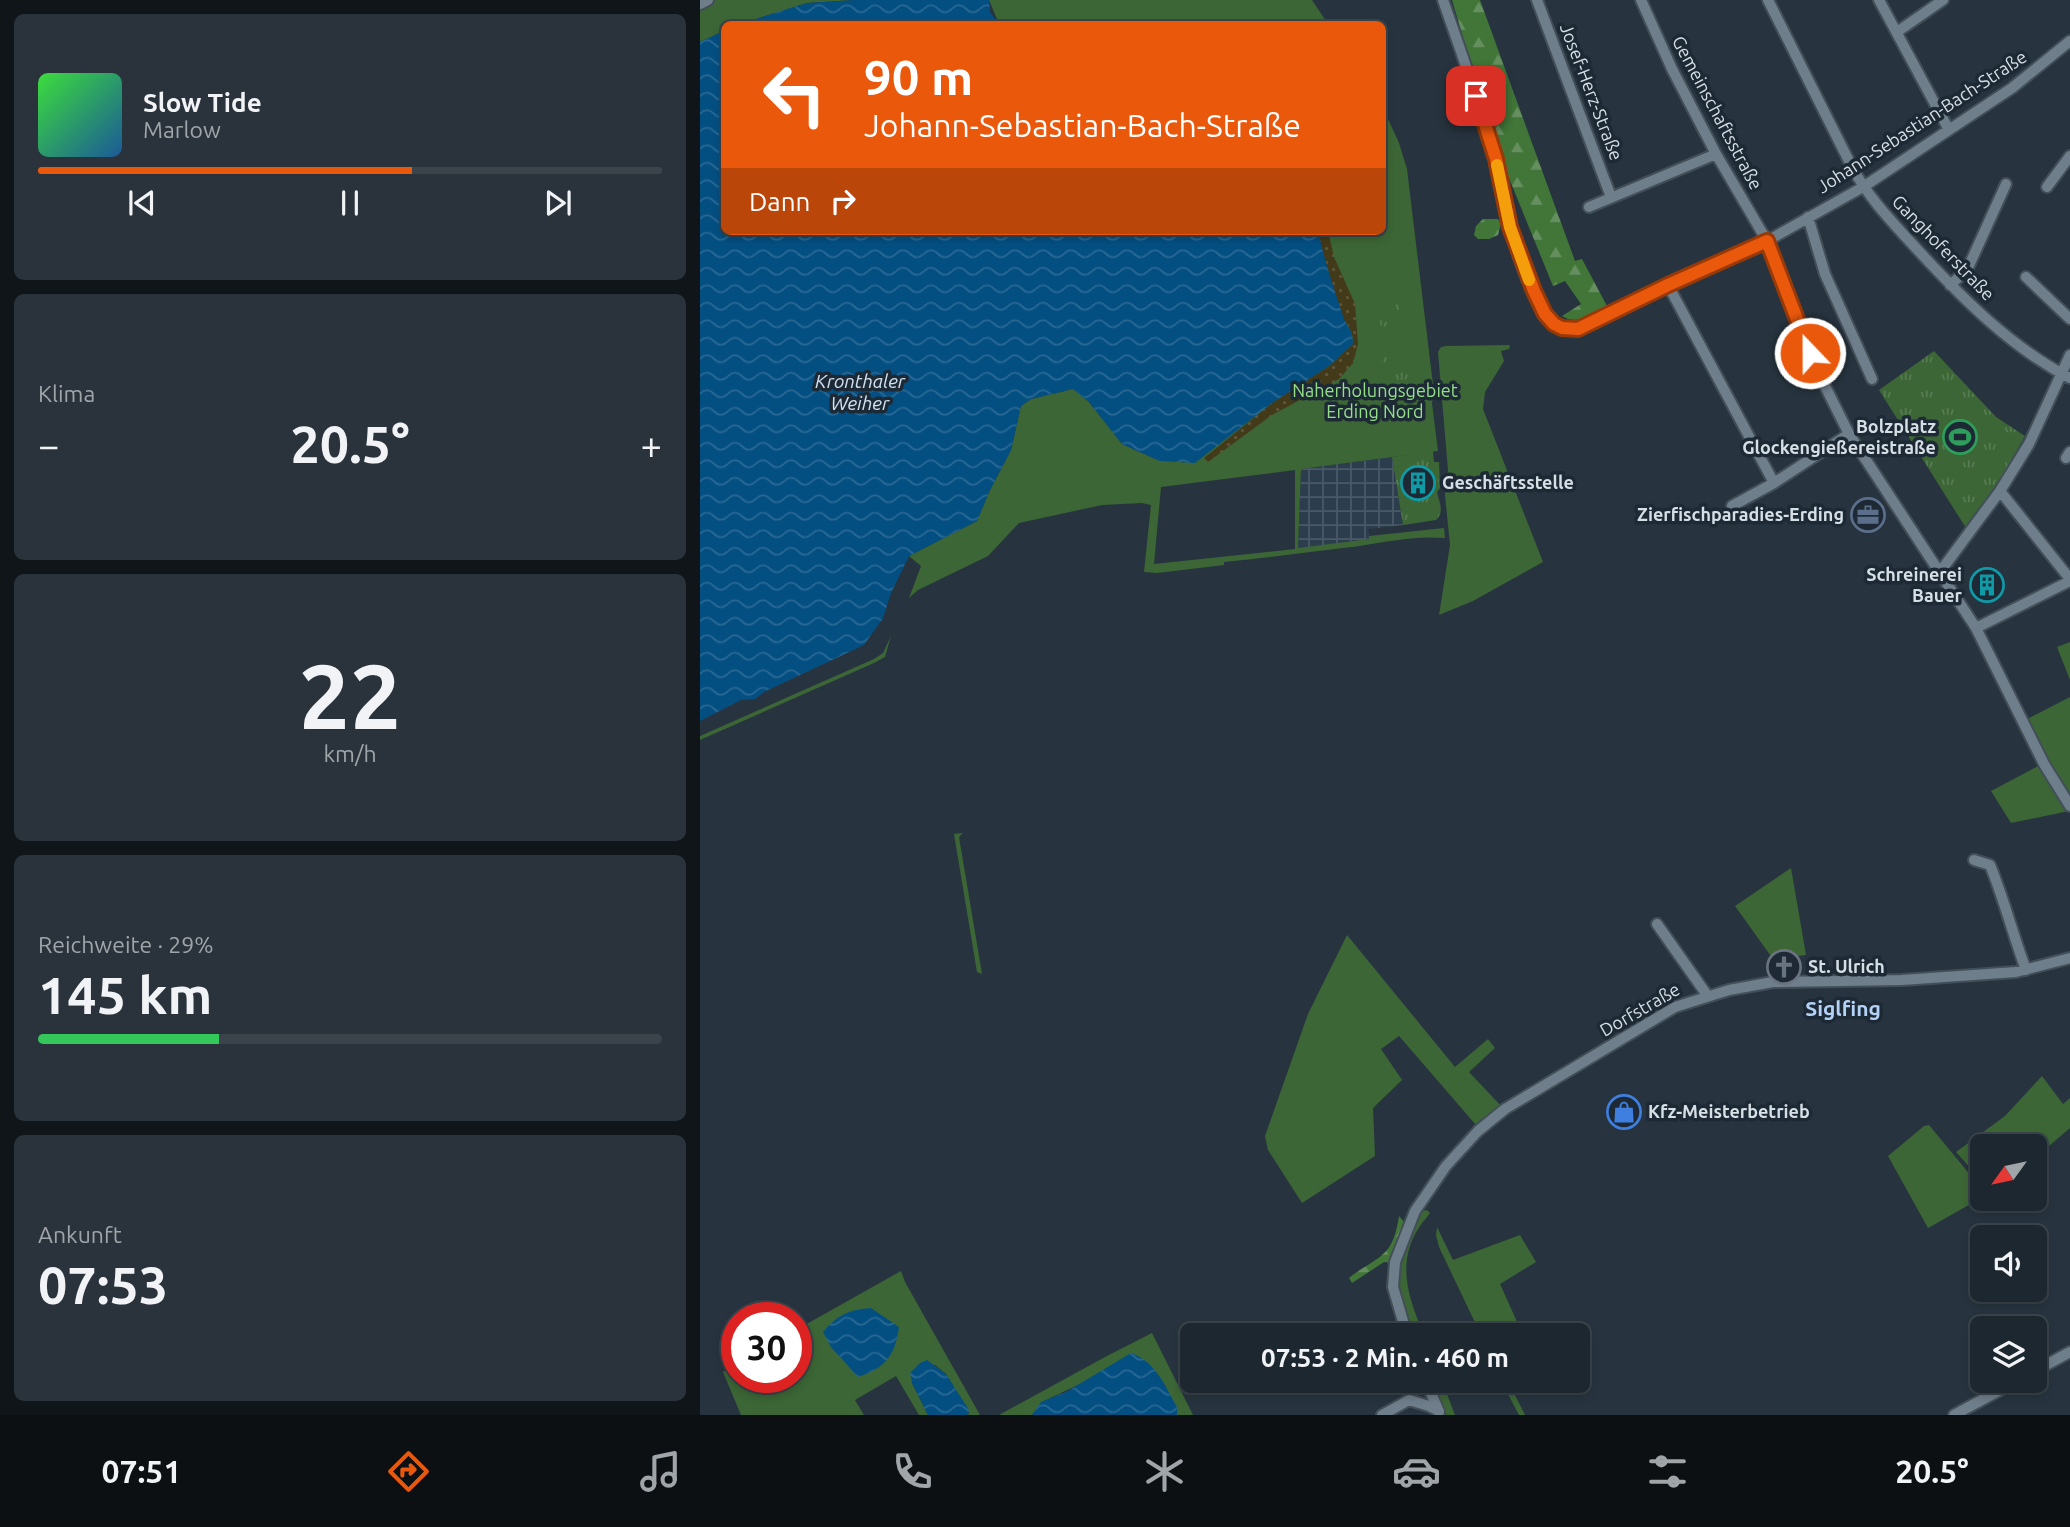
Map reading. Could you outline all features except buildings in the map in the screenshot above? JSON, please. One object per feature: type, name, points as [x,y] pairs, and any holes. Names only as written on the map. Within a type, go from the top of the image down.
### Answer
[{"type":"street","points":[[700,4],[708,0]]},
{"type":"street","name":"Johann-Sebastian-Bach-Straße","points":[[1443,0],[1496,159],[1506,209],[1525,269],[1545,314],[1562,328],[1578,329],[1767,241],[1863,187],[2068,48]]},
{"type":"street","name":"Josef-Herz-Straße","points":[[1537,0],[1611,197]]},
{"type":"street","name":"Gemeinschaftsstraße","points":[[1641,0],[1672,69],[1716,154],[1767,241],[1817,370],[1849,434],[1976,628],[2044,764],[2070,806]]},
{"type":"street","name":"Ganghoferstraße","points":[[1768,0],[1863,187],[1950,285],[1995,325],[2066,376]]},
{"type":"street","points":[[1879,0],[1949,130]]},
{"type":"street","points":[[1897,32],[1943,0]]},
{"type":"street","points":[[1588,207],[1716,154]]},
{"type":"street","points":[[2047,187],[2070,156]]},
{"type":"street","points":[[1950,285],[1967,270],[2006,184]]},
{"type":"street","points":[[1808,218],[1825,274],[1872,379]]},
{"type":"street","points":[[2026,277],[2070,319]]},
{"type":"street","points":[[1668,285],[1774,483]]},
{"type":"street","points":[[1940,572],[2000,491],[2029,444],[2066,376],[2070,355]]},
{"type":"street","points":[[1732,506],[1774,483],[1849,434]]},
{"type":"street","points":[[1976,628],[2070,580],[2000,491]]},
{"type":"street","points":[[1974,860],[1990,865],[2026,970]]},
{"type":"street","points":[[1657,924],[1707,995]]},
{"type":"street","name":"Dorfstraße","points":[[1404,1323],[1393,1287],[1395,1262],[1415,1212],[1446,1166],[1478,1132],[1505,1109],[1675,1007],[1707,995],[1773,982],[1902,980],[2026,970],[2070,957]]},
{"type":"street","points":[[2047,1364],[2070,1352]]},
{"type":"street","points":[[1431,1393],[1439,1413]]},
{"type":"street","points":[[1954,1415],[1995,1393]]},
{"type":"street","points":[[1382,1415],[1409,1400],[1439,1413]]},
{"type":"shaded area","points":[[1392,457],[1403,525],[1368,529],[1370,539],[1298,549],[1301,469]]},
{"type":"green space","points":[[700,0],[855,0],[807,3],[750,21],[721,21],[721,32],[700,42]]},
{"type":"green space","points":[[989,0],[1312,0],[1326,21],[998,21]]},
{"type":"green space","points":[[1452,0],[1480,0],[1575,261],[1582,259],[1607,306],[1585,318],[1574,320],[1562,316],[1581,304],[1565,281],[1553,286],[1493,139]]},
{"type":"green space","name":"Naherholungsgebiet Erding Nord","points":[[1386,115],[1407,169],[1434,393],[1432,403],[1438,451],[1301,469],[1298,548],[1369,539],[1369,536],[1444,528],[1445,538],[1407,539],[1224,562],[1224,565],[1157,573],[1144,572],[1151,505],[1102,505],[1019,523],[988,556],[918,590],[909,598],[921,566],[909,556],[977,521],[1011,450],[1021,406],[1031,399],[1073,389],[1089,402],[1122,444],[1160,461],[1285,395],[1332,363],[1353,344],[1319,235],[1386,235]],"holes":[[[1295,470],[1295,549],[1154,564],[1161,487]]]},
{"type":"green space","points":[[1483,219],[1498,219],[1501,224],[1498,235],[1489,239],[1478,239],[1474,235],[1476,226]]},
{"type":"green space","points":[[1384,292],[1397,301],[1401,309],[1402,324],[1396,328],[1381,326],[1375,304],[1379,294]]},
{"type":"green space","points":[[1510,345],[1509,349],[1501,351],[1504,361],[1485,392],[1483,409],[1543,562],[1473,601],[1439,615],[1450,545],[1445,495],[1448,470],[1438,352],[1441,347],[1446,346]]},
{"type":"green space","points":[[1934,351],[1996,417],[2025,436],[2003,475],[1966,528],[1879,390]]},
{"type":"green space","points":[[1388,354],[1405,356],[1414,370],[1402,382],[1386,384],[1379,372],[1382,359]]},
{"type":"green space","points":[[1433,451],[1434,462],[1439,462],[1439,517],[1436,520],[1403,525],[1392,457]]},
{"type":"green space","points":[[891,636],[885,657],[874,663],[700,740],[700,736],[874,659],[883,653]]},
{"type":"green space","points":[[2070,642],[2070,680],[2057,647]]},
{"type":"green space","points":[[2070,697],[2070,797],[2052,769],[2027,719]]},
{"type":"green space","points":[[2040,765],[2069,811],[2011,823],[1991,791]]},
{"type":"green space","points":[[963,833],[959,837],[982,974],[977,972],[954,834]]},
{"type":"green space","points":[[1791,868],[1806,955],[1773,959],[1735,906]]},
{"type":"green space","points":[[1347,935],[1455,1067],[1488,1039],[1495,1048],[1469,1072],[1502,1107],[1479,1126],[1476,1125],[1399,1036],[1381,1049],[1402,1080],[1373,1108],[1375,1156],[1302,1203],[1268,1150],[1265,1136],[1308,1014]]},
{"type":"green space","points":[[2042,1076],[2063,1104],[2070,1098],[2070,1128],[2048,1147],[2048,1134],[1980,1134],[2005,1116]]},
{"type":"green space","points":[[1929,1125],[1970,1175],[1970,1204],[1928,1228],[1888,1156],[1924,1126]]},
{"type":"green space","points":[[1970,1142],[1970,1168],[1956,1152]]},
{"type":"green space","points":[[1423,1211],[1430,1213],[1412,1240],[1406,1267],[1410,1294],[1420,1323],[1407,1323],[1399,1298],[1398,1271],[1407,1240]]},
{"type":"green space","points":[[1399,1216],[1405,1223],[1391,1263],[1384,1262],[1352,1283],[1349,1278],[1386,1252],[1394,1238]]},
{"type":"green space","points":[[1437,1227],[1453,1260],[1520,1235],[1536,1262],[1500,1284],[1518,1323],[1475,1323],[1439,1247]]},
{"type":"green space","points":[[901,1271],[980,1415],[968,1415],[969,1412],[946,1374],[935,1365],[912,1383],[928,1415],[919,1415],[896,1376],[855,1400],[864,1415],[741,1415],[732,1393],[812,1393],[812,1321]],"holes":[[[837,1317],[842,1358],[831,1347]]]},
{"type":"green space","points":[[1152,1333],[1193,1415],[1176,1415],[1084,1382],[1042,1402],[1032,1415],[999,1415]]},
{"type":"green space","points":[[1436,1393],[1447,1393],[1455,1415],[1446,1415]]},
{"type":"green space","points":[[1507,1393],[1514,1393],[1525,1415],[1519,1415]]},
{"type":"sand","points":[[1319,235],[1329,235],[1334,257],[1355,304],[1358,344],[1353,363],[1339,379],[1272,415],[1208,462],[1204,458],[1272,403],[1329,366],[1353,344],[1352,334],[1344,318]]},
{"type":"water","points":[[855,0],[989,0],[990,12],[997,21],[750,21],[807,3]]},
{"type":"water","name":"Kronthaler Weiher","points":[[721,32],[721,235],[1319,235],[1353,344],[1329,366],[1272,403],[1195,463],[1160,461],[1122,444],[1089,402],[1073,389],[1031,399],[1021,406],[1011,450],[977,521],[909,556],[891,593],[883,618],[864,645],[764,692],[755,699],[741,700],[700,721],[700,42]]},
{"type":"water","points":[[871,1308],[899,1327],[888,1359],[876,1369],[858,1377],[831,1347],[823,1332],[844,1314]]},
{"type":"water","points":[[1131,1353],[1147,1362],[1159,1376],[1177,1407],[1177,1415],[1032,1415],[1041,1402],[1066,1392]]},
{"type":"water","points":[[927,1360],[946,1374],[969,1410],[968,1415],[928,1415],[912,1383],[910,1373]]},
{"type":"slow traffic","points":[[1497,165],[1510,227],[1529,280]]},
{"type":"place","name":"Bolzplatz Glockengießereistraße","points":[[1960,437]]},
{"type":"place","name":"Geschäftsstelle","points":[[1418,483]]},
{"type":"place","name":"Zierfischparadies-Erding","points":[[1868,515]]},
{"type":"place","name":"Schreinerei Bauer","points":[[1987,585]]},
{"type":"place","name":"St. Ulrich","points":[[1784,967]]},
{"type":"place","name":"Kfz-Meisterbetrieb","points":[[1624,1112]]},
{"type":"district","name":"Siglfing","points":[[1843,1009]]},
{"type":"route","points":[[1476,96],[1496,159],[1510,227],[1534,291],[1545,314],[1554,324],[1570,330],[1578,329],[1767,241],[1810,353]]}]
